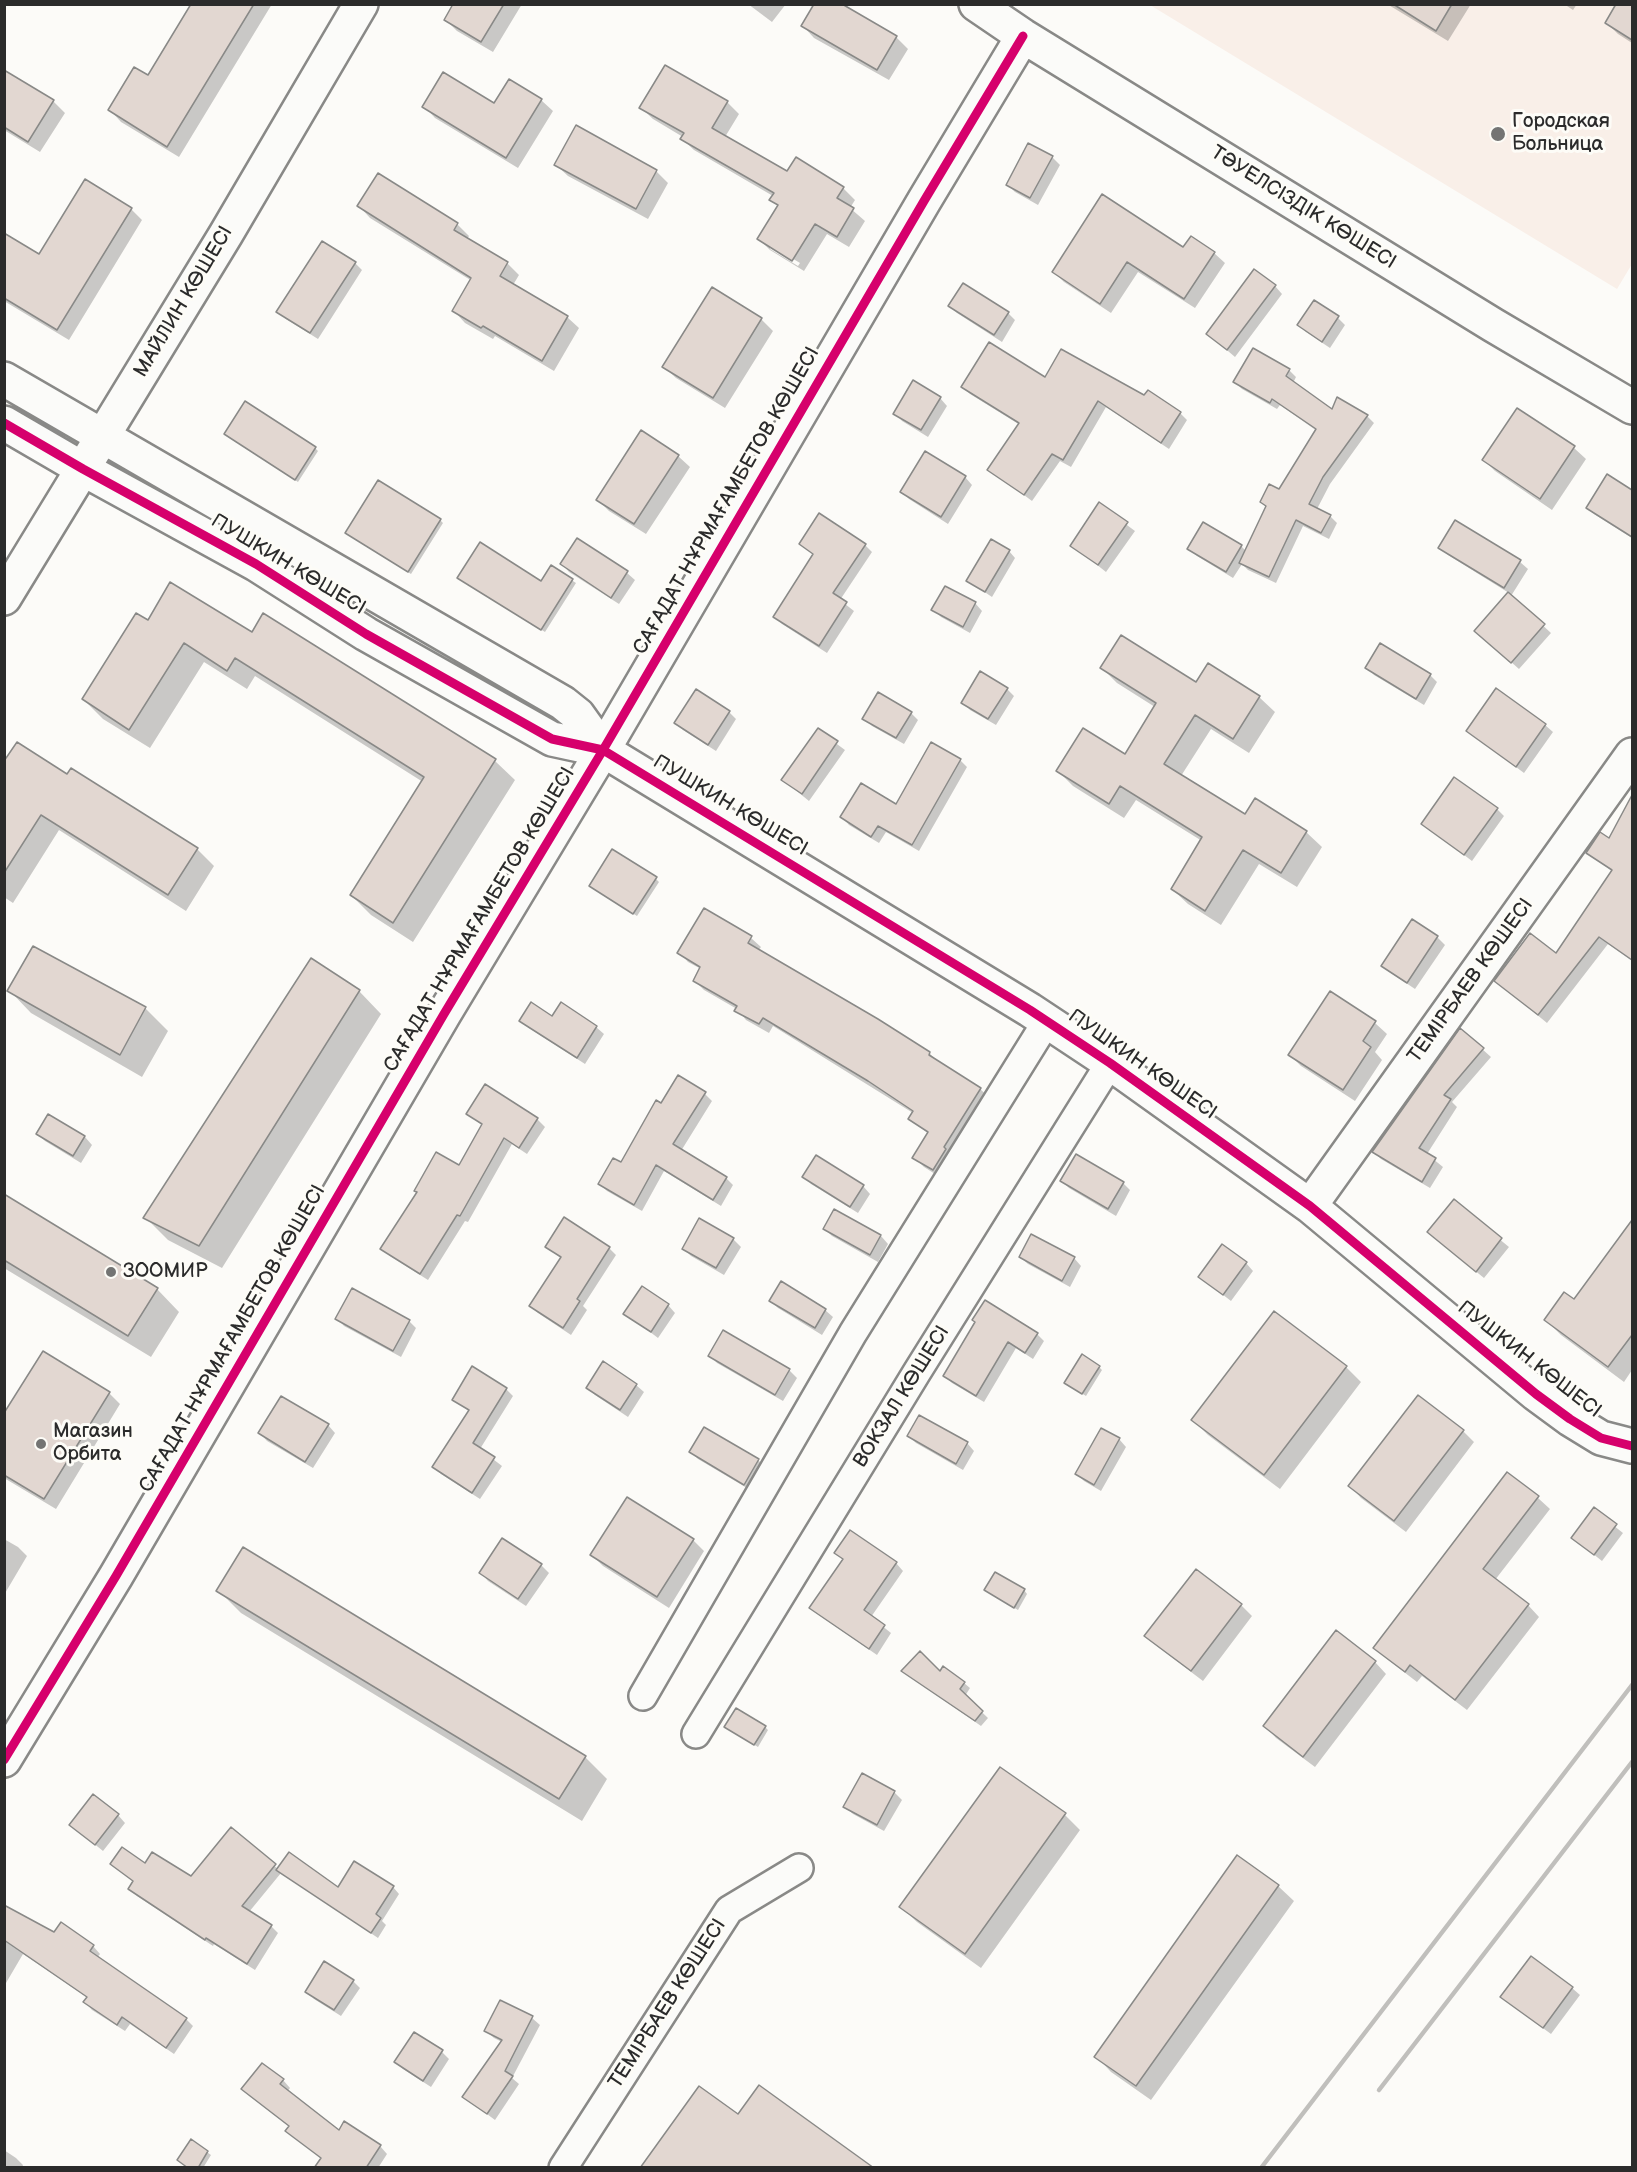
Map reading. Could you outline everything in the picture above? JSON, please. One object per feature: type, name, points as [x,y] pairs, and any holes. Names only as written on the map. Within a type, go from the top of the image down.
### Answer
[{"type":"street","name":"МАЙЛИН КӨШЕСІ","points":[[4,598],[104,436],[361,4]]},
{"type":"street","name":"ТӘУЕЛСІЗДІК КӨШЕСІ","points":[[976,4],[1023,36],[1493,325],[1632,407]]},
{"type":"street","name":"САҒАДАТ НҰРМАҒАМБЕТОВ КӨШЕСІ","points":[[4,1760],[127,1557],[432,1035],[603,750],[1023,36]]},
{"type":"street","name":"ПУШКИН КӨШЕСІ","points":[[4,379],[563,703],[578,716],[603,750]]},
{"type":"street","name":"ПУШКИН КӨШЕСІ","points":[[4,423],[256,564],[366,634],[552,739],[603,750],[1047,1022],[1110,1063],[1310,1206],[1553,1406],[1601,1438],[1632,1446]]},
{"type":"street","points":[[256,564],[274,537]]},
{"type":"street","name":"ТЕМІРБАЕВ КӨШЕСІ","points":[[1310,1206],[1632,755]]},
{"type":"street","points":[[643,1695],[853,1333],[1047,1022]]},
{"type":"street","name":"ВОКЗАЛ КӨШЕСІ","points":[[696,1734],[917,1372],[1110,1063]]},
{"type":"street","name":"ТЕМІРБАЕВ КӨШЕСІ","points":[[563,2168],[729,1910],[799,1868]]},
{"type":"shaded area","name":"Городская Больница","points":[[1150,5],[1632,5],[1632,264],[1617,289]]},
{"type":"building","points":[[191,4],[254,4],[167,147],[108,110],[134,67],[148,75]]},
{"type":"building","points":[[453,4],[504,4],[481,42],[444,20]]},
{"type":"building","points":[[814,4],[842,4],[897,36],[877,70],[801,26]]},
{"type":"building","points":[[1393,4],[1452,4],[1436,31]]},
{"type":"building","points":[[1616,4],[1632,4],[1632,40],[1605,23]]},
{"type":"building","points":[[665,65],[728,101],[712,128],[787,171],[796,157],[844,187],[837,198],[854,208],[837,237],[815,224],[792,261],[757,239],[778,205],[769,200],[774,193],[680,139],[684,133],[639,108]]},
{"type":"building","points":[[4,70],[54,100],[28,142],[4,127]]},
{"type":"building","points":[[443,72],[494,103],[509,79],[542,99],[506,158],[422,107]]},
{"type":"building","points":[[576,125],[657,170],[636,209],[554,165]]},
{"type":"building","points":[[1028,143],[1053,156],[1030,198],[1006,185]]},
{"type":"building","points":[[378,173],[458,223],[454,230],[508,262],[500,276],[568,316],[542,361],[483,326],[481,328],[452,311],[471,278],[357,206]]},
{"type":"building","points":[[85,179],[132,208],[57,330],[4,298],[4,233],[39,254]]},
{"type":"building","points":[[1102,194],[1183,247],[1191,236],[1215,252],[1184,299],[1127,262],[1100,304],[1052,272]]},
{"type":"building","points":[[322,241],[356,262],[310,333],[276,312]]},
{"type":"building","points":[[1254,269],[1276,285],[1227,350],[1206,334]]},
{"type":"building","points":[[963,283],[1009,312],[994,335],[948,306]]},
{"type":"building","points":[[712,287],[762,318],[713,398],[662,367]]},
{"type":"building","points":[[1314,300],[1339,316],[1322,342],[1297,325]]},
{"type":"building","points":[[989,342],[1045,377],[1061,349],[1144,395],[1148,390],[1181,412],[1161,443],[1098,401],[1063,460],[1052,454],[1024,495],[987,470],[1019,423],[961,387]]},
{"type":"building","points":[[1253,348],[1290,369],[1286,376],[1332,409],[1337,397],[1368,415],[1323,477],[1309,504],[1331,515],[1321,533],[1296,520],[1269,577],[1239,563],[1266,506],[1260,502],[1269,484],[1279,489],[1316,429],[1272,399],[1270,403],[1233,382]]},
{"type":"building","points":[[913,380],[941,397],[921,430],[893,414]]},
{"type":"building","points":[[245,401],[316,447],[295,480],[224,434]]},
{"type":"building","points":[[1517,408],[1575,446],[1540,499],[1482,460]]},
{"type":"building","points":[[641,430],[679,455],[634,524],[596,500]]},
{"type":"building","points":[[925,451],[966,476],[941,517],[900,492]]},
{"type":"building","points":[[1607,474],[1632,490],[1632,537],[1586,508]]},
{"type":"building","points":[[378,480],[441,519],[408,572],[345,533]]},
{"type":"building","points":[[1099,502],[1128,522],[1098,565],[1070,546]]},
{"type":"building","points":[[819,513],[866,544],[833,593],[847,602],[819,646],[773,617],[813,554],[799,544]]},
{"type":"building","points":[[1455,520],[1521,560],[1504,588],[1438,548]]},
{"type":"building","points":[[1203,522],[1242,545],[1226,572],[1187,549]]},
{"type":"building","points":[[577,538],[628,571],[611,598],[560,564]]},
{"type":"building","points":[[991,539],[1010,550],[985,592],[966,581]]},
{"type":"building","points":[[480,542],[541,581],[551,565],[573,579],[541,630],[457,578]]},
{"type":"building","points":[[170,582],[252,632],[263,613],[496,759],[393,923],[350,895],[424,777],[235,658],[227,671],[184,643],[129,730],[82,699],[136,613],[148,620]]},
{"type":"building","points":[[945,586],[976,602],[963,627],[931,610]]},
{"type":"building","points":[[1508,592],[1545,624],[1511,663],[1474,631]]},
{"type":"building","points":[[1121,635],[1196,682],[1208,663],[1260,696],[1233,739],[1195,715],[1164,764],[1245,814],[1255,798],[1307,831],[1281,873],[1243,850],[1205,911],[1171,889],[1202,837],[1120,786],[1109,804],[1056,771],[1083,728],[1125,754],[1156,703],[1100,668]]},
{"type":"building","points":[[1380,643],[1431,674],[1416,699],[1365,668]]},
{"type":"building","points":[[980,671],[1008,688],[988,719],[961,703]]},
{"type":"building","points":[[1496,688],[1546,724],[1516,767],[1466,731]]},
{"type":"building","points":[[696,689],[730,711],[708,745],[674,723]]},
{"type":"building","points":[[878,692],[912,712],[896,738],[862,719]]},
{"type":"building","points":[[818,728],[838,741],[802,794],[781,780]]},
{"type":"building","points":[[17,742],[67,774],[71,768],[198,848],[168,895],[41,815],[4,873],[4,761]]},
{"type":"building","points":[[931,742],[961,759],[912,845],[878,826],[871,837],[840,817],[861,783],[896,804]]},
{"type":"building","points":[[1454,777],[1498,808],[1464,855],[1421,824]]},
{"type":"building","points":[[1632,795],[1632,960],[1599,937],[1538,1015],[1494,981],[1530,933],[1556,953],[1612,870],[1586,853],[1600,832],[1609,838]]},
{"type":"building","points":[[612,849],[657,877],[633,914],[589,886]]},
{"type":"building","points":[[704,908],[752,936],[748,943],[878,1019],[981,1088],[944,1147],[946,1149],[933,1170],[912,1158],[928,1132],[908,1119],[913,1111],[763,1018],[759,1024],[734,1011],[737,1006],[693,981],[700,967],[677,953]]},
{"type":"building","points":[[1412,919],[1438,936],[1407,983],[1381,966]]},
{"type":"building","points":[[33,946],[146,1007],[120,1055],[7,991]]},
{"type":"building","points":[[311,958],[360,990],[199,1246],[143,1218]]},
{"type":"building","points":[[1330,991],[1376,1021],[1363,1041],[1371,1047],[1343,1090],[1288,1055]]},
{"type":"building","points":[[531,1002],[552,1016],[561,1002],[597,1026],[577,1058],[519,1021]]},
{"type":"building","points":[[1460,1028],[1484,1048],[1444,1095],[1451,1099],[1419,1148],[1436,1158],[1422,1182],[1372,1152]]},
{"type":"building","points":[[678,1075],[706,1092],[673,1144],[727,1177],[713,1200],[656,1165],[634,1205],[598,1184],[613,1158],[621,1162],[656,1100],[661,1103]]},
{"type":"building","points":[[485,1084],[538,1118],[519,1148],[504,1138],[460,1216],[457,1215],[420,1274],[380,1249],[417,1192],[414,1191],[436,1152],[459,1165],[482,1124],[466,1114]]},
{"type":"building","points":[[48,1114],[85,1136],[73,1156],[36,1134]]},
{"type":"building","points":[[1076,1154],[1124,1182],[1108,1209],[1060,1181]]},
{"type":"building","points":[[816,1155],[864,1185],[850,1207],[802,1177]]},
{"type":"building","points":[[4,1194],[158,1288],[128,1336],[4,1260]]},
{"type":"building","points":[[1454,1199],[1502,1238],[1476,1272],[1427,1232]]},
{"type":"building","points":[[834,1209],[881,1235],[870,1255],[823,1229]]},
{"type":"building","points":[[564,1217],[610,1247],[577,1299],[580,1301],[563,1328],[529,1306],[561,1257],[545,1247]]},
{"type":"building","points":[[699,1218],[734,1238],[716,1268],[682,1249]]},
{"type":"building","points":[[1632,1220],[1632,1335],[1608,1367],[1544,1320],[1564,1292],[1574,1299]]},
{"type":"building","points":[[1031,1234],[1075,1257],[1062,1281],[1019,1257]]},
{"type":"building","points":[[1222,1244],[1247,1262],[1223,1295],[1198,1277]]},
{"type":"building","points":[[781,1281],[826,1309],[815,1328],[769,1301]]},
{"type":"building","points":[[642,1286],[669,1304],[651,1332],[623,1314]]},
{"type":"building","points":[[352,1288],[410,1320],[393,1351],[335,1319]]},
{"type":"building","points":[[985,1300],[1038,1333],[1025,1353],[1008,1342],[976,1396],[943,1376],[975,1322],[972,1320]]},
{"type":"building","points":[[1274,1311],[1347,1366],[1264,1475],[1191,1420]]},
{"type":"building","points":[[723,1330],[790,1369],[775,1395],[708,1356]]},
{"type":"building","name":"Магазин Орбита","points":[[43,1351],[110,1392],[44,1499],[4,1475],[4,1413]]},
{"type":"building","points":[[1082,1354],[1100,1366],[1082,1394],[1064,1383]]},
{"type":"building","points":[[603,1361],[637,1384],[620,1410],[586,1388]]},
{"type":"building","points":[[472,1366],[507,1388],[473,1443],[495,1457],[472,1493],[432,1467],[469,1410],[452,1400]]},
{"type":"building","points":[[1418,1395],[1464,1430],[1394,1521],[1348,1486]]},
{"type":"building","points":[[281,1396],[329,1424],[305,1462],[258,1433]]},
{"type":"building","points":[[919,1415],[968,1442],[956,1464],[907,1436]]},
{"type":"building","points":[[704,1427],[759,1459],[744,1485],[689,1452]]},
{"type":"building","points":[[1101,1428],[1120,1438],[1094,1485],[1075,1474]]},
{"type":"building","points":[[1507,1472],[1539,1496],[1483,1569],[1529,1604],[1455,1700],[1410,1665],[1405,1672],[1373,1648]]},
{"type":"building","points":[[627,1497],[694,1539],[657,1597],[590,1555]]},
{"type":"building","points":[[1594,1507],[1617,1524],[1594,1555],[1571,1538]]},
{"type":"building","points":[[850,1530],[897,1562],[864,1610],[885,1625],[869,1649],[809,1608],[843,1559],[834,1553]]},
{"type":"building","points":[[502,1538],[542,1564],[518,1599],[479,1573]]},
{"type":"building","points":[[243,1547],[586,1756],[559,1799],[216,1591]]},
{"type":"building","points":[[1196,1569],[1242,1604],[1191,1671],[1144,1636]]},
{"type":"building","points":[[995,1572],[1025,1589],[1014,1608],[984,1590]]},
{"type":"building","points":[[1336,1630],[1376,1661],[1303,1757],[1263,1726]]},
{"type":"building","points":[[920,1651],[940,1671],[943,1666],[965,1682],[960,1689],[983,1711],[975,1721],[901,1671]]},
{"type":"building","points":[[736,1708],[766,1726],[754,1745],[724,1727]]},
{"type":"building","points":[[1000,1767],[1066,1813],[965,1954],[899,1907]]},
{"type":"building","points":[[862,1773],[895,1791],[877,1825],[843,1807]]},
{"type":"building","points":[[93,1794],[119,1814],[95,1845],[69,1825]]},
{"type":"building","points":[[231,1827],[276,1864],[242,1906],[272,1925],[247,1964],[206,1938],[205,1940],[128,1889],[133,1881],[110,1864],[122,1847],[145,1863],[152,1852],[191,1876]]},
{"type":"building","points":[[289,1852],[338,1887],[354,1861],[394,1886],[376,1914],[381,1918],[371,1933],[276,1870]]},
{"type":"building","points":[[1237,1855],[1279,1885],[1136,2086],[1094,2057]]},
{"type":"building","points":[[4,1905],[54,1932],[61,1922],[94,1945],[90,1951],[187,2018],[166,2048],[122,2017],[117,2025],[83,2002],[87,1997],[4,1940]]},
{"type":"building","points":[[1531,1956],[1573,1987],[1543,2028],[1500,1997]]},
{"type":"building","points":[[324,1961],[354,1980],[334,2010],[305,1992]]},
{"type":"building","points":[[500,2000],[533,2016],[505,2071],[513,2076],[487,2114],[462,2097],[502,2040],[484,2031]]},
{"type":"building","points":[[414,2032],[443,2050],[423,2081],[394,2062]]},
{"type":"building","points":[[262,2063],[284,2079],[280,2084],[339,2130],[344,2121],[381,2145],[366,2168],[314,2168],[321,2158],[285,2131],[289,2126],[241,2089]]},
{"type":"building","points":[[759,2085],[874,2168],[640,2168],[699,2086],[738,2114]]},
{"type":"building","points":[[191,2139],[208,2151],[198,2168],[188,2168],[177,2160]]},
{"type":"railway","points":[[1261,2168],[1632,1685]]},
{"type":"railway","points":[[1379,2090],[1632,1762]]},
{"type":"cycle path","points":[[4,1760],[116,1576],[444,1014],[603,750],[1023,36]]},
{"type":"cycle path","points":[[4,423],[256,564],[366,634],[552,739],[603,750],[1030,1010],[1110,1063],[1310,1206],[1536,1394],[1570,1419],[1601,1438],[1632,1446]]},
{"type":"place","name":"Городская Больница","points":[[1498,134]]},
{"type":"place","name":"ЗООМИР","points":[[111,1272]]},
{"type":"place","name":"Магазин Орбита","points":[[41,1444]]}]
